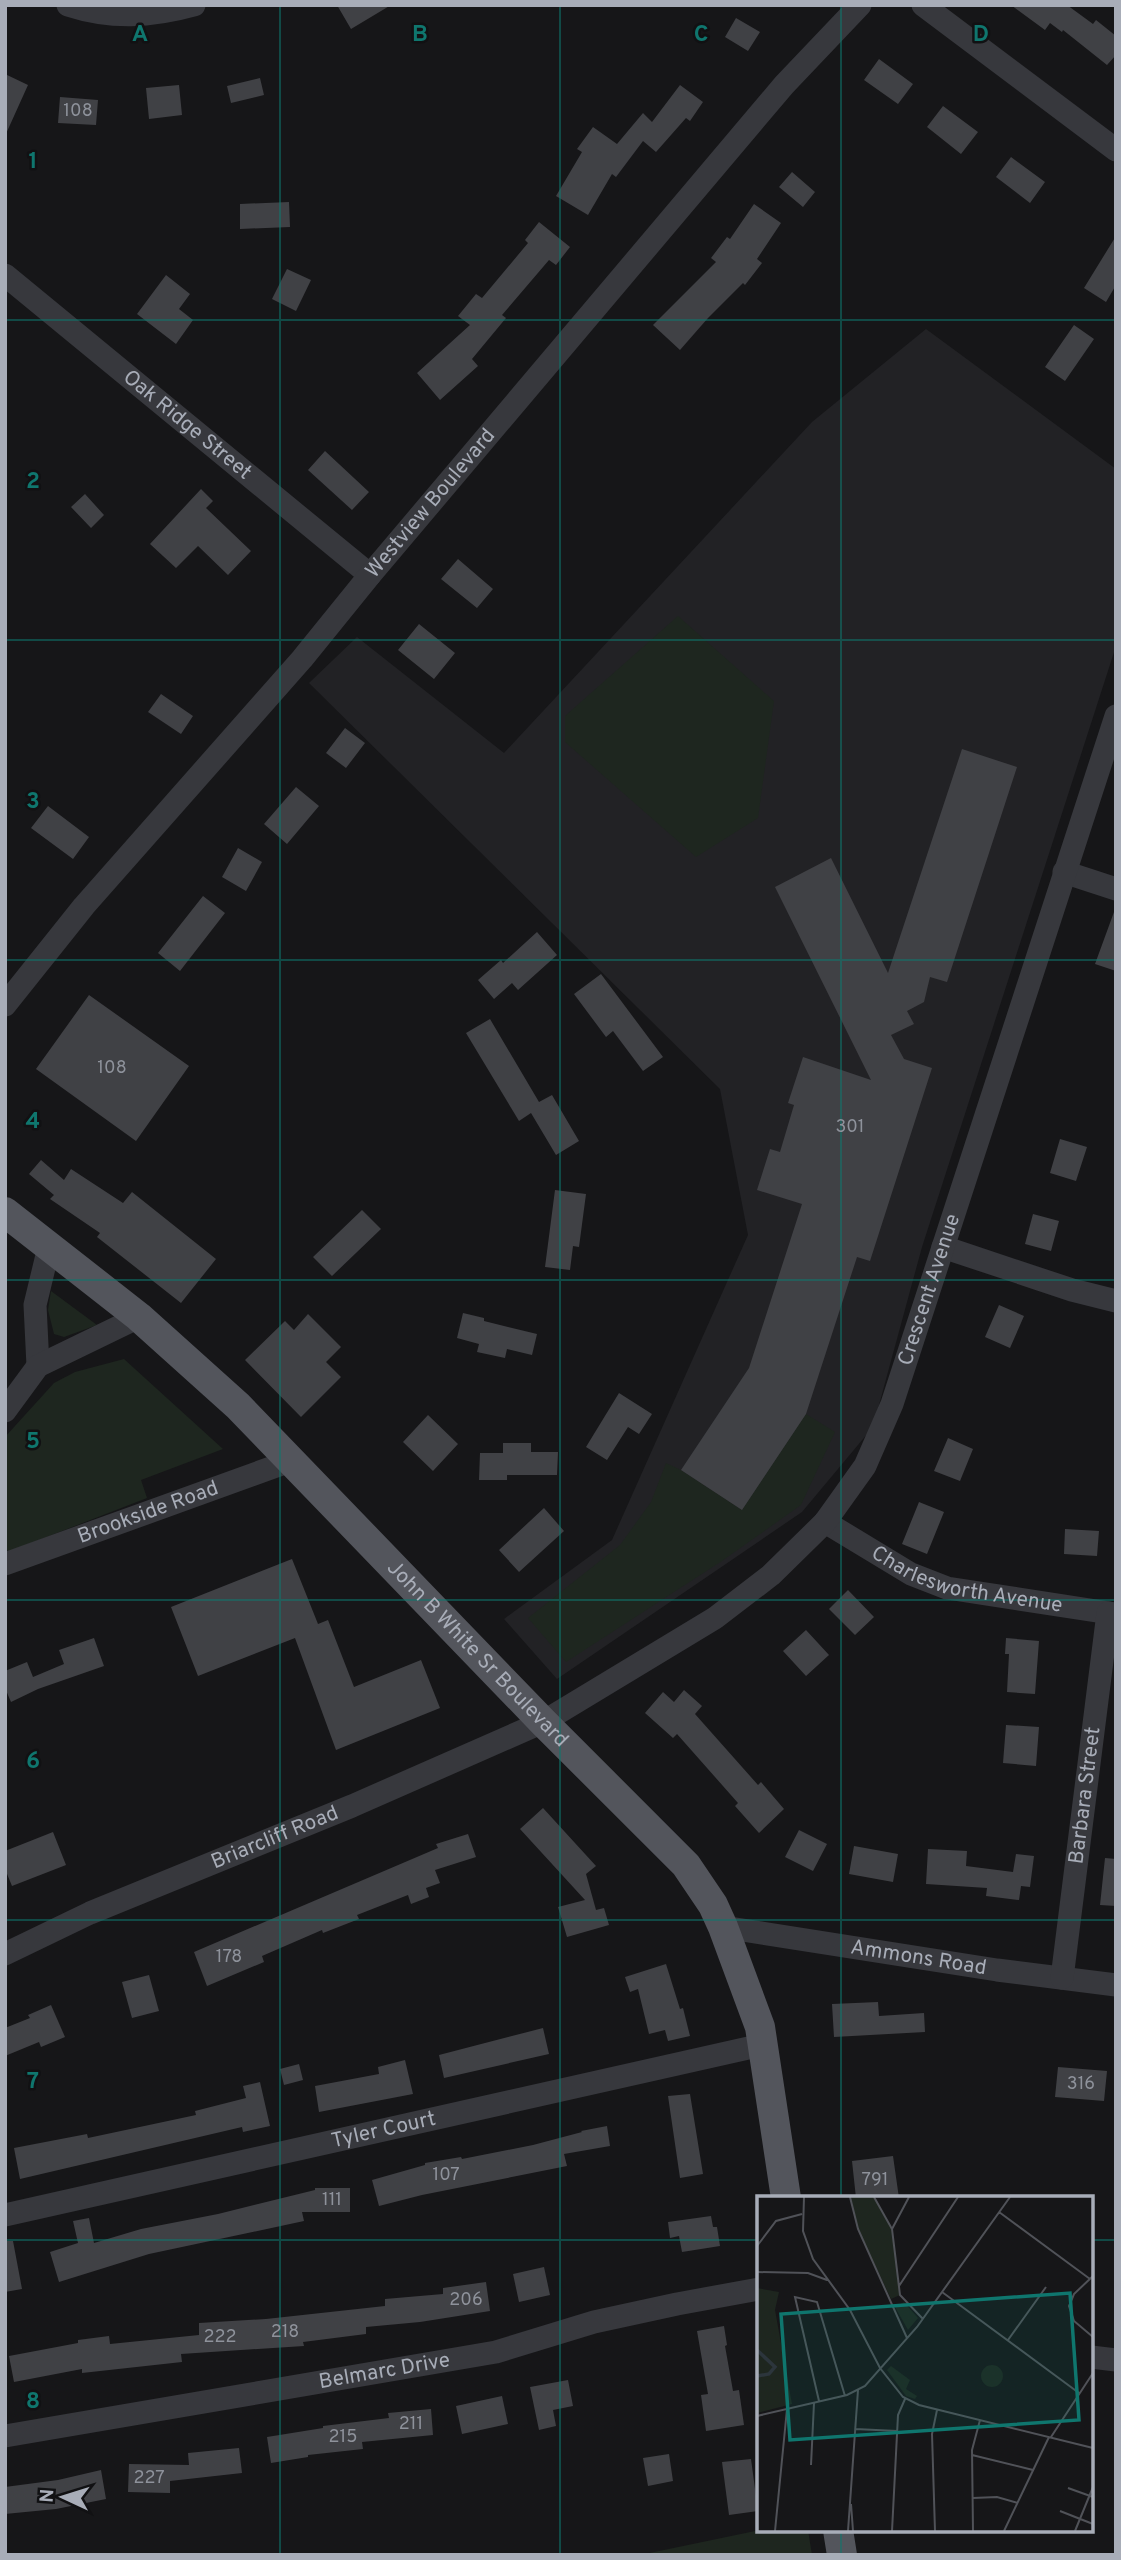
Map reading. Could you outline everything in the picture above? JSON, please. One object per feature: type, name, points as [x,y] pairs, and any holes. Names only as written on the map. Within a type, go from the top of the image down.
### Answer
[{"type":"main road","name":"John B White Sr Boulevard","points":[[5,1212],[139,1317],[222,1391],[293,1461],[543,1722],[686,1865],[713,1905],[723,1927],[760,2028],[786,2196]]},
{"type":"main road","points":[[838,2532],[842,2555]]},
{"type":"street","points":[[68,5],[113,15],[140,16],[194,5]]},
{"type":"street","name":"Westview Boulevard","points":[[5,1005],[84,906],[302,659],[784,85],[860,5]]},
{"type":"street","points":[[923,5],[1116,149]]},
{"type":"street","name":"Oak Ridge Street","points":[[5,275],[370,575]]},
{"type":"street","name":"Crescent Avenue","points":[[543,1722],[734,1605],[771,1575],[825,1522],[865,1466],[880,1436],[1116,716]]},
{"type":"street","points":[[1064,872],[1116,889]]},
{"type":"street","points":[[38,1366],[34,1305],[50,1247]]},
{"type":"street","points":[[943,1247],[1072,1290],[1116,1301]]},
{"type":"street","points":[[5,1412],[38,1366],[139,1317]]},
{"type":"street","name":"Brookside Road","points":[[5,1564],[293,1461]]},
{"type":"street","name":"Charlesworth Avenue","points":[[825,1522],[911,1574],[937,1585],[965,1592],[1112,1614]]},
{"type":"street","name":"Barbara Street","points":[[1062,1979],[1112,1614]]},
{"type":"street","name":"Briarcliff Road","points":[[5,1954],[90,1913],[352,1806],[543,1722]]},
{"type":"street","name":"Ammons Road","points":[[723,1927],[1116,1985]]},
{"type":"street","name":"Tyler Court","points":[[5,2215],[762,2045]]},
{"type":"street","name":"Belmarc Drive","points":[[5,2436],[496,2352],[594,2322],[757,2289]]},
{"type":"street","points":[[1093,2357],[1116,2360]]},
{"type":"shaded area","points":[[926,329],[1116,469],[1116,646],[922,1247],[873,1427],[802,1512],[557,1679],[504,1619],[612,1540],[748,1235],[720,1089],[309,683],[357,637],[504,753],[812,422]]},
{"type":"shaded area","points":[[678,616],[774,701],[758,818],[696,857],[565,742],[565,716]]},
{"type":"shaded area","points":[[51,1291],[97,1325],[64,1337],[54,1334],[48,1310]]},
{"type":"shaded area","points":[[124,1359],[223,1449],[141,1480],[147,1498],[8,1552],[5,1545],[5,1437],[54,1383],[75,1372]]},
{"type":"shaded area","points":[[806,1414],[835,1432],[801,1505],[722,1561],[566,1662],[528,1618],[620,1545],[651,1502],[666,1463],[742,1510]]},
{"type":"shaded area","points":[[757,2531],[808,2532],[812,2555],[640,2555]]},
{"type":"building","points":[[337,5],[391,5],[351,29]]},
{"type":"building","points":[[1011,5],[1067,5],[1093,24],[1096,20],[1116,36],[1116,55],[1107,65],[1063,30],[1062,32],[1050,23],[1045,30]]},
{"type":"building","points":[[736,18],[760,32],[748,51],[725,37]]},
{"type":"building","points":[[879,59],[913,84],[898,104],[864,80]]},
{"type":"building","points":[[5,74],[28,85],[5,136]]},
{"type":"building","points":[[260,78],[264,95],[231,103],[227,86]]},
{"type":"building","points":[[179,85],[182,115],[149,119],[146,88]]},
{"type":"building","points":[[680,85],[703,102],[690,121],[686,118],[656,152],[643,141],[616,177],[612,174],[588,215],[556,196],[582,152],[577,149],[593,127],[617,144],[643,113],[652,122]]},
{"type":"building","points":[[60,97],[98,100],[96,125],[58,123]]},
{"type":"building","points":[[943,106],[978,132],[961,154],[927,127]]},
{"type":"building","points":[[1011,157],[1045,182],[1030,203],[996,177]]},
{"type":"building","points":[[792,172],[815,192],[803,207],[779,187]]},
{"type":"building","points":[[289,202],[290,227],[240,229],[240,204]]},
{"type":"building","points":[[754,204],[781,223],[757,259],[762,263],[745,285],[743,283],[708,318],[680,350],[653,325],[716,262],[711,258],[727,237],[730,239]]},
{"type":"building","points":[[539,222],[570,247],[556,265],[549,260],[502,315],[506,318],[472,359],[478,366],[440,400],[417,373],[470,325],[458,316],[476,294],[482,298],[528,243],[525,240]]},
{"type":"building","points":[[1116,236],[1116,285],[1106,302],[1084,288]]},
{"type":"building","points":[[287,269],[311,280],[296,311],[272,299]]},
{"type":"building","points":[[166,275],[190,294],[179,309],[193,320],[176,344],[137,314]]},
{"type":"building","points":[[1074,325],[1094,339],[1065,381],[1045,367]]},
{"type":"building","points":[[325,451],[369,492],[352,510],[308,470]]},
{"type":"building","points":[[201,489],[213,501],[206,508],[251,551],[228,575],[198,546],[176,568],[150,544]]},
{"type":"building","points":[[85,494],[104,515],[91,528],[71,507]]},
{"type":"building","points":[[458,559],[493,589],[477,608],[441,579]]},
{"type":"building","points":[[419,624],[455,653],[434,679],[398,650]]},
{"type":"building","points":[[161,694],[193,716],[181,734],[148,712]]},
{"type":"building","points":[[345,728],[365,743],[346,768],[326,753]]},
{"type":"building","points":[[962,749],[1017,767],[947,982],[930,977],[924,1002],[907,1011],[914,1024],[891,1035],[904,1059],[932,1068],[870,1261],[857,1257],[806,1414],[742,1510],[681,1470],[749,1368],[802,1204],[757,1190],[770,1149],[780,1152],[794,1105],[788,1103],[803,1057],[871,1080],[775,887],[831,858],[888,973]]},
{"type":"building","points":[[296,787],[319,806],[287,844],[264,824]]},
{"type":"building","points":[[48,806],[89,837],[73,859],[31,828]]},
{"type":"building","points":[[238,848],[262,862],[246,891],[222,877]]},
{"type":"building","points":[[203,896],[225,913],[180,971],[158,953]]},
{"type":"building","points":[[1116,912],[1116,971],[1095,964]]},
{"type":"building","points":[[537,932],[557,955],[518,990],[512,983],[494,999],[478,980],[501,960],[503,963]]},
{"type":"building","points":[[601,974],[663,1057],[643,1071],[613,1031],[606,1037],[574,994]]},
{"type":"building","points":[[89,995],[189,1066],[136,1141],[36,1069]]},
{"type":"building","points":[[490,1019],[539,1102],[552,1095],[579,1141],[556,1155],[531,1113],[519,1121],[466,1033]]},
{"type":"building","points":[[1060,1139],[1087,1147],[1076,1181],[1050,1173]]},
{"type":"building","points":[[41,1160],[64,1180],[71,1169],[123,1203],[132,1192],[216,1259],[181,1303],[97,1237],[100,1233],[50,1199],[54,1195],[29,1174]]},
{"type":"building","points":[[555,1190],[586,1194],[579,1247],[573,1246],[570,1270],[545,1267]]},
{"type":"building","points":[[362,1210],[381,1229],[332,1276],[313,1257]]},
{"type":"building","points":[[1033,1214],[1059,1221],[1051,1251],[1025,1244]]},
{"type":"building","points":[[999,1305],[1024,1316],[1010,1348],[985,1337]]},
{"type":"building","points":[[463,1313],[537,1334],[532,1355],[507,1349],[505,1358],[477,1352],[479,1344],[457,1338]]},
{"type":"building","points":[[308,1314],[341,1347],[326,1362],[341,1377],[301,1417],[245,1360],[285,1321],[294,1330]]},
{"type":"building","points":[[619,1393],[652,1414],[639,1434],[628,1427],[607,1460],[586,1447]]},
{"type":"building","points":[[428,1415],[458,1444],[433,1471],[403,1442]]},
{"type":"building","points":[[948,1438],[973,1449],[960,1481],[934,1471]]},
{"type":"building","points":[[503,1443],[531,1443],[531,1452],[558,1452],[557,1475],[507,1475],[507,1480],[479,1480],[480,1453],[503,1453]]},
{"type":"building","points":[[919,1502],[944,1512],[927,1554],[902,1544]]},
{"type":"building","points":[[544,1508],[564,1531],[519,1572],[499,1550]]},
{"type":"building","points":[[1065,1529],[1099,1531],[1097,1556],[1064,1554]]},
{"type":"building","points":[[292,1559],[318,1624],[328,1620],[354,1687],[421,1660],[440,1708],[336,1750],[295,1638],[198,1676],[171,1607]]},
{"type":"building","points":[[848,1590],[874,1617],[855,1635],[829,1609]]},
{"type":"building","points":[[806,1630],[829,1655],[806,1676],[783,1651]]},
{"type":"building","points":[[94,1638],[104,1666],[38,1689],[11,1702],[5,1688],[5,1671],[27,1662],[33,1677],[64,1664],[59,1650]]},
{"type":"building","points":[[1006,1638],[1039,1641],[1035,1694],[1007,1692],[1009,1654],[1005,1654]]},
{"type":"building","points":[[684,1690],[702,1706],[695,1714],[758,1785],[761,1782],[784,1809],[759,1833],[735,1806],[738,1803],[677,1734],[673,1738],[645,1713],[663,1692],[674,1702]]},
{"type":"building","points":[[1006,1725],[1039,1727],[1036,1766],[1003,1763]]},
{"type":"building","points":[[543,1808],[596,1866],[586,1874],[596,1910],[604,1908],[609,1925],[567,1937],[558,1907],[585,1900],[520,1829]]},
{"type":"building","points":[[799,1830],[827,1844],[813,1871],[785,1857]]},
{"type":"building","points":[[53,1832],[66,1865],[12,1886],[5,1869],[5,1851]]},
{"type":"building","points":[[468,1834],[476,1857],[435,1870],[440,1883],[426,1888],[429,1897],[411,1904],[408,1895],[357,1915],[359,1919],[323,1933],[322,1930],[262,1956],[264,1962],[207,1986],[194,1952],[438,1848],[436,1844]]},
{"type":"building","points":[[854,1846],[898,1854],[893,1882],[849,1874]]},
{"type":"building","points":[[928,1849],[967,1851],[966,1866],[1013,1872],[1016,1854],[1034,1856],[1030,1887],[1021,1886],[1019,1900],[986,1896],[987,1888],[926,1884]]},
{"type":"building","points":[[1105,1858],[1116,1859],[1116,1906],[1100,1905]]},
{"type":"building","points":[[666,1964],[680,2009],[683,2008],[690,2036],[668,2041],[665,2030],[649,2034],[638,1989],[630,1992],[625,1977]]},
{"type":"building","points":[[149,1975],[159,2011],[132,2018],[122,1982]]},
{"type":"building","points":[[878,2002],[879,2016],[924,2013],[925,2032],[834,2037],[832,2004]]},
{"type":"building","points":[[51,2005],[65,2037],[41,2047],[39,2042],[5,2056],[5,2028],[30,2018],[28,2015]]},
{"type":"building","points":[[543,2028],[549,2054],[444,2078],[439,2055]]},
{"type":"building","points":[[405,2060],[413,2094],[319,2112],[315,2086],[379,2074],[378,2067]]},
{"type":"building","points":[[299,2064],[303,2080],[284,2085],[280,2069]]},
{"type":"building","points":[[1058,2067],[1107,2071],[1104,2101],[1055,2097]]},
{"type":"building","points":[[260,2082],[270,2126],[243,2132],[242,2127],[20,2179],[14,2148],[87,2134],[88,2138],[196,2115],[195,2111],[246,2098],[243,2086]]},
{"type":"building","points":[[690,2094],[703,2174],[680,2178],[668,2096]]},
{"type":"building","points":[[607,2126],[610,2146],[564,2154],[567,2166],[379,2206],[372,2180],[425,2163],[462,2159],[533,2145]]},
{"type":"building","points":[[893,2156],[899,2196],[856,2196],[852,2161]]},
{"type":"building","points":[[315,2188],[350,2188],[350,2212],[302,2212],[304,2221],[149,2254],[59,2282],[50,2252],[78,2243],[73,2221],[89,2218],[94,2243],[141,2229],[218,2214]]},
{"type":"building","points":[[711,2216],[713,2227],[717,2227],[720,2246],[682,2252],[679,2236],[670,2238],[668,2222]]},
{"type":"building","points":[[5,2241],[13,2241],[22,2289],[5,2292]]},
{"type":"building","points":[[544,2267],[550,2295],[519,2302],[513,2274]]},
{"type":"building","points":[[486,2282],[490,2311],[366,2327],[366,2334],[303,2342],[304,2346],[181,2354],[182,2362],[82,2373],[82,2369],[14,2382],[9,2356],[78,2343],[78,2340],[109,2336],[110,2344],[199,2335],[199,2323],[266,2319],[385,2306],[385,2299],[443,2294],[443,2288]]},
{"type":"building","points":[[724,2326],[733,2391],[739,2390],[744,2425],[706,2431],[701,2395],[708,2394],[697,2331]]},
{"type":"building","points":[[568,2380],[573,2406],[553,2410],[556,2426],[539,2430],[530,2387]]},
{"type":"building","points":[[502,2396],[508,2424],[462,2434],[456,2406]]},
{"type":"building","points":[[431,2409],[433,2435],[362,2442],[363,2449],[308,2455],[271,2463],[267,2437],[323,2426],[389,2418],[388,2413]]},
{"type":"building","points":[[239,2448],[242,2473],[170,2481],[170,2493],[128,2492],[129,2464],[189,2465],[188,2453]]},
{"type":"building","points":[[669,2454],[673,2481],[648,2486],[643,2458]]},
{"type":"building","points":[[751,2459],[757,2511],[729,2515],[722,2462]]},
{"type":"building","points":[[101,2470],[106,2499],[56,2509],[5,2514],[5,2487],[58,2480]]}]
